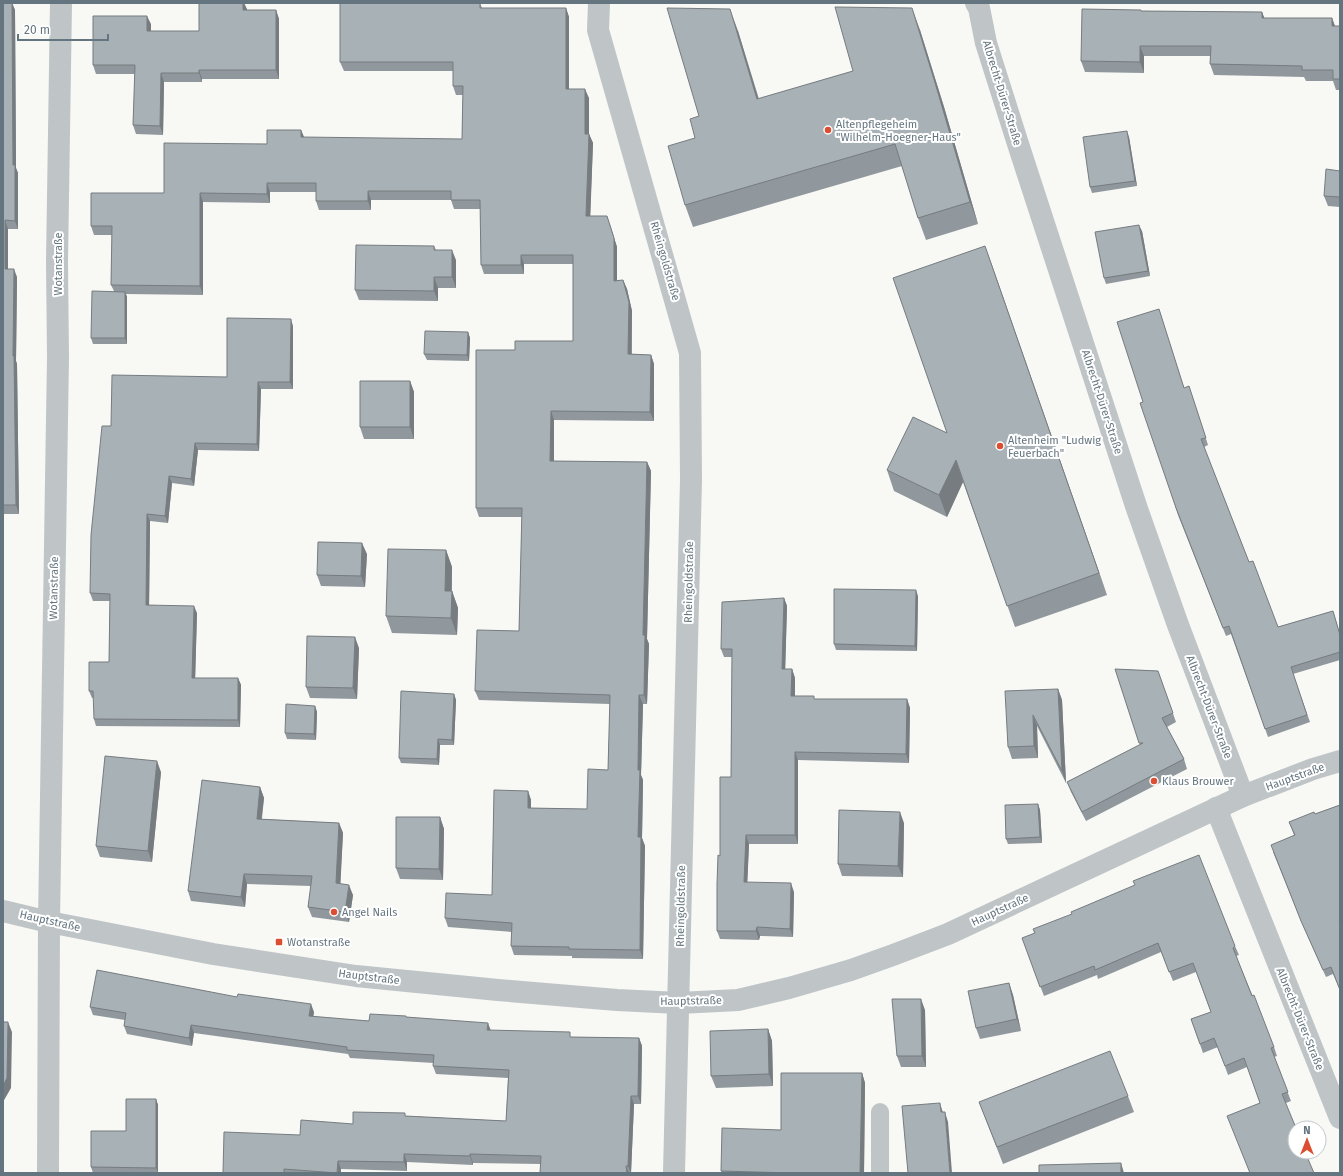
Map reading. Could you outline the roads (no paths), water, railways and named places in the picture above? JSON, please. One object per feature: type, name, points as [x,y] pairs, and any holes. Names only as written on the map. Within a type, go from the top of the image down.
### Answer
[{"type":"street","name":"Wotanstraße","points":[[48,1173],[49,922],[58,357],[57,262],[61,3]]},
{"type":"street","name":"Rheingoldstraße","points":[[599,3],[598,30],[690,353],[691,480],[674,1173]]},
{"type":"street","name":"Albrecht-Dürer-Straße","points":[[976,3],[979,8],[986,43],[1012,125],[1136,506],[1178,625],[1243,796]]},
{"type":"street","name":"Hauptstraße","points":[[3,911],[49,922],[213,954],[343,974],[506,991],[617,1000],[678,1003],[738,1000],[789,988],[893,955],[948,934],[1243,796],[1312,769],[1340,761]]},
{"type":"street","name":"Albrecht-Dürer-Straße","points":[[1216,808],[1340,1118]]},
{"type":"lane","points":[[880,1112],[880,1173]]},
{"type":"place","name":"Altenpflegeheim \"Wilhelm-Hoegner-Haus\"","points":[[828,130]]},
{"type":"place","name":"Altenheim \"Ludwig Feuerbach\"","points":[[1000,446]]},
{"type":"place","name":"Klaus Brouwer","points":[[1154,781]]},
{"type":"place","name":"Angel Nails","points":[[334,912]]},
{"type":"place","name":"Wotanstraße","points":[[279,942]]}]
